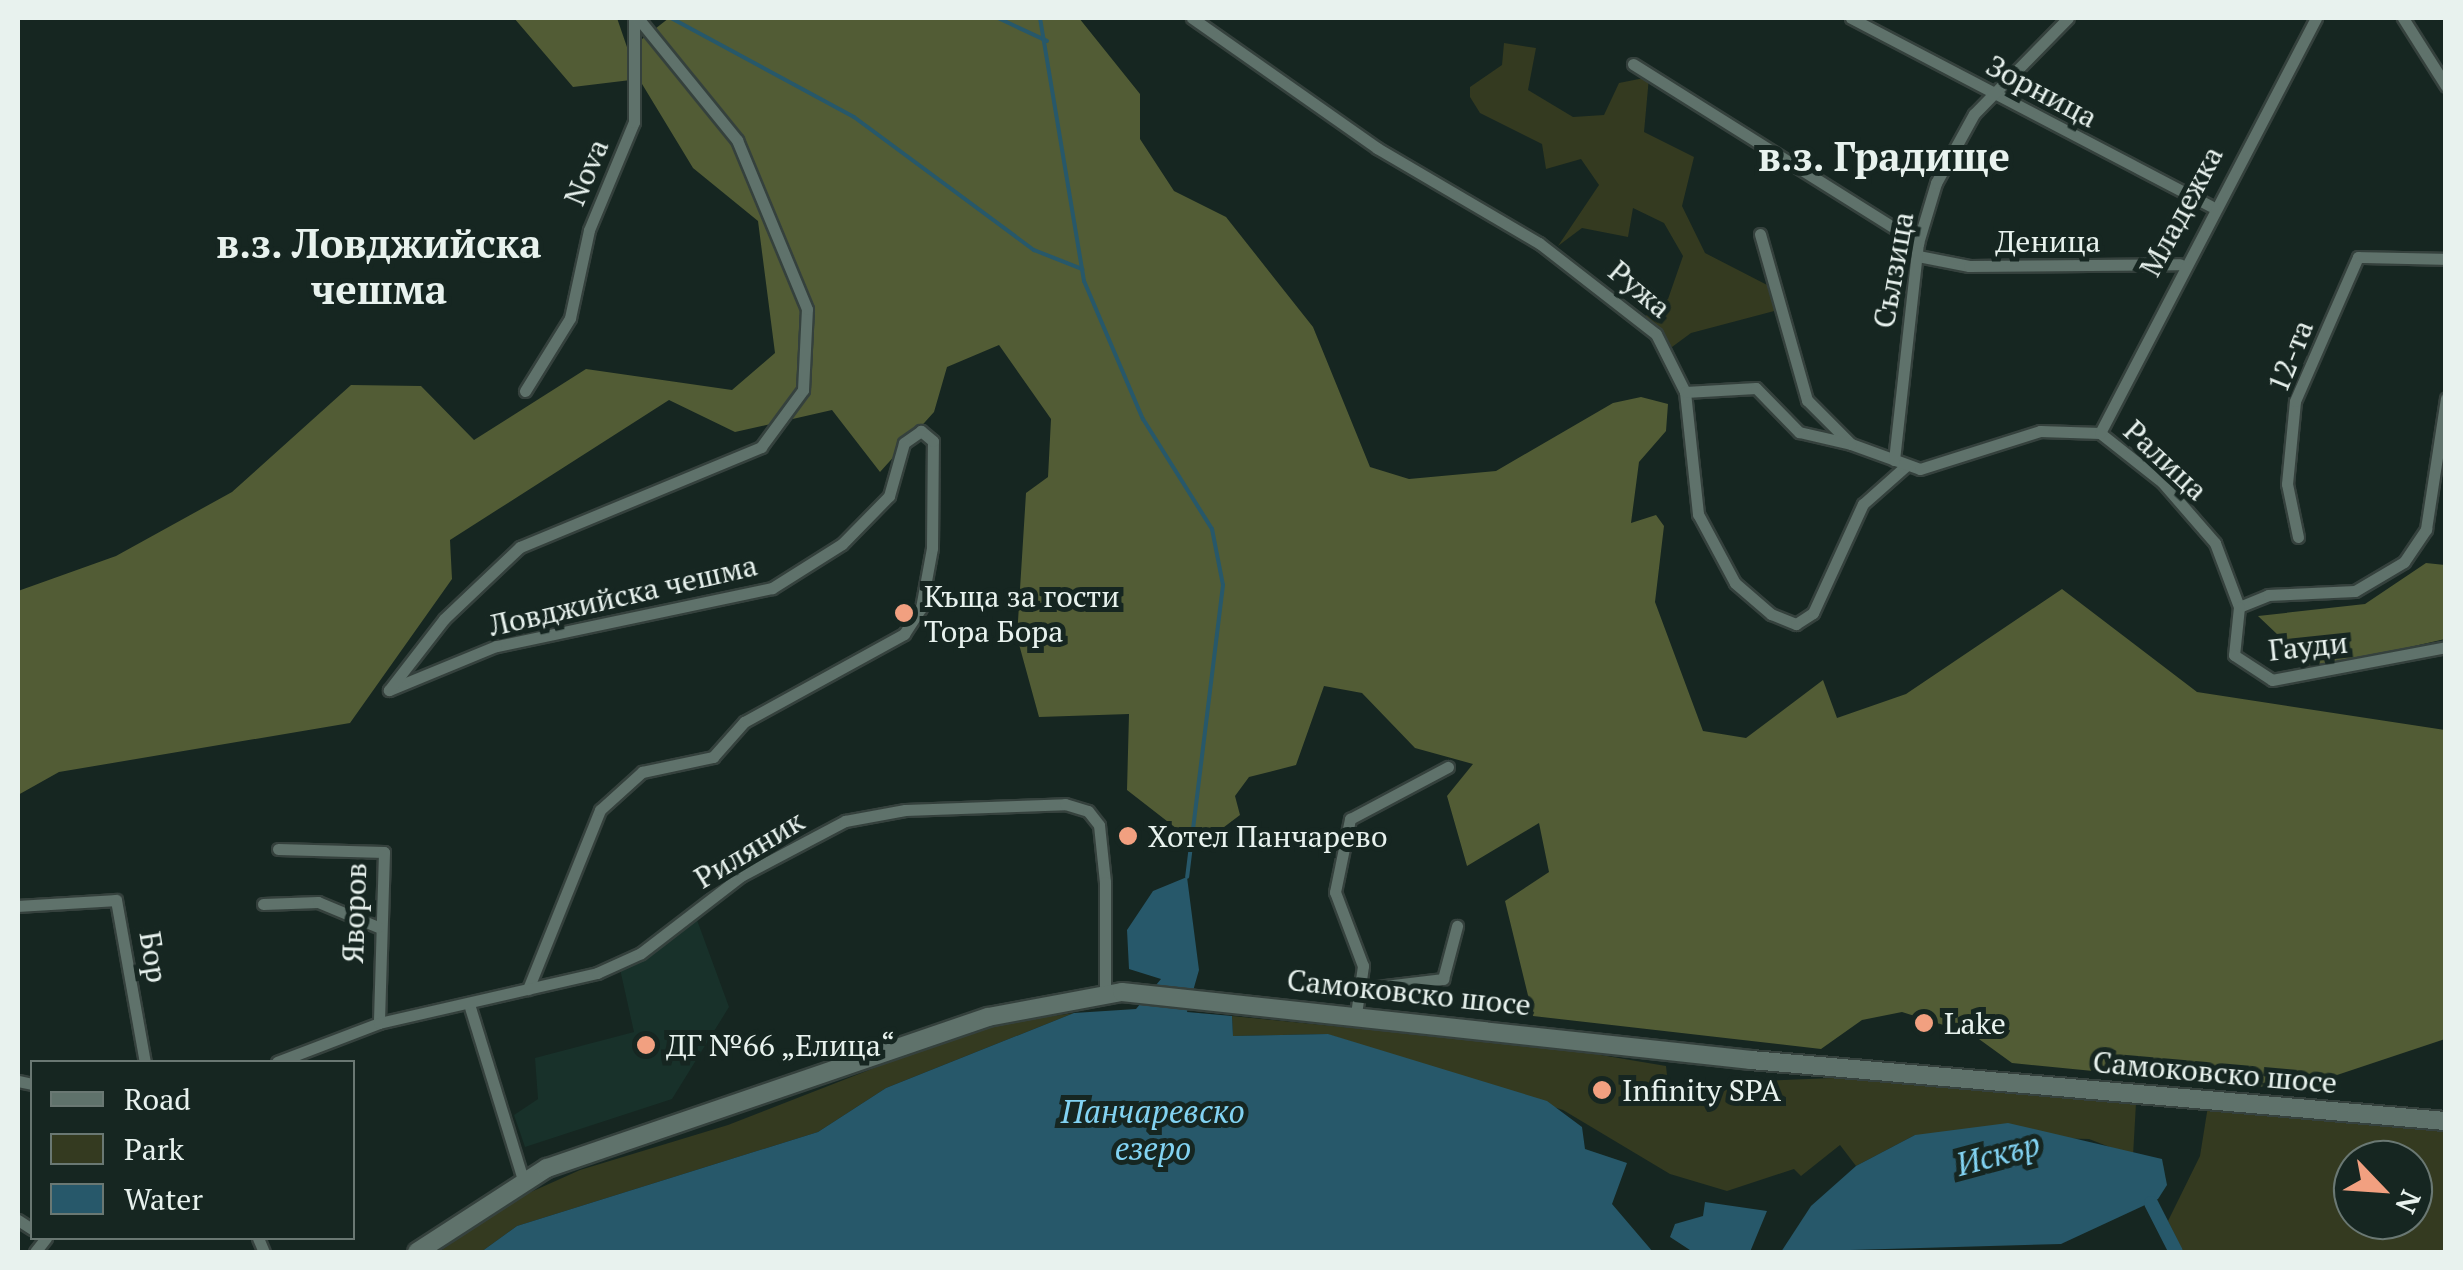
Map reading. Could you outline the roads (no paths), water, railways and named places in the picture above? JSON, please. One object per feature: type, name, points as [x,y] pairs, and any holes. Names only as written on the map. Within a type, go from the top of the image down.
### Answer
[{"type":"main road","name":"Самоковско шосе","points":[[417,1252],[523,1180],[988,1017],[1106,994],[1193,997],[1751,1060],[2446,1121]]},
{"type":"street","name":"Ловджийска чешма","points":[[528,990],[613,796],[642,772],[713,756],[744,722],[888,647],[914,622],[932,548],[930,434],[910,434],[889,496],[842,544],[772,588],[496,646],[394,692],[388,683],[520,548],[760,448],[803,390],[808,309],[737,140],[636,18]]},
{"type":"street","name":"Nova","points":[[525,392],[570,318],[589,230],[634,122],[636,18]]},
{"type":"street","name":"Ружа","points":[[1192,18],[1634,313],[1670,349],[1685,392],[1684,440],[1708,538],[1746,594],[1796,624],[1814,614],[1863,504],[1900,463]]},
{"type":"street","name":"Зорница","points":[[1851,18],[2210,206]]},
{"type":"street","name":"Сълзица","points":[[1900,463],[1918,249],[1947,154],[1992,94],[2068,18]]},
{"type":"street","name":"Младежка","points":[[2100,433],[2210,206],[2316,18]]},
{"type":"street","points":[[2402,18],[2446,86]]},
{"type":"street","name":"Деница","points":[[1633,64],[1918,249],[1968,266],[2180,264]]},
{"type":"street","points":[[1760,234],[1807,400],[1851,444]]},
{"type":"street","name":"12-та","points":[[2298,537],[2287,484],[2295,402],[2358,256],[2446,259]]},
{"type":"street","points":[[1685,392],[1756,388],[1799,432],[1851,444],[1900,463]]},
{"type":"street","points":[[2239,607],[2268,595],[2355,592],[2404,562],[2426,530],[2446,399]]},
{"type":"street","name":"Ралица","points":[[1900,463],[1930,468],[2055,428],[2100,433],[2162,482],[2215,543],[2239,607]]},
{"type":"street","name":"Гауди","points":[[2239,607],[2234,655],[2272,680],[2446,647]]},
{"type":"street","points":[[1356,1014],[1359,949],[1335,892],[1350,819],[1448,767]]},
{"type":"street","name":"Риляник","points":[[282,1060],[379,1023],[528,990],[641,954],[741,876],[845,821],[1065,804],[1098,825],[1106,994]]},
{"type":"street","name":"Яворов","points":[[278,849],[378,846],[379,1023]]},
{"type":"street","name":"Бор","points":[[18,906],[116,900],[145,1060]]},
{"type":"street","points":[[262,904],[318,902],[378,927]]},
{"type":"street","points":[[1360,989],[1442,979],[1457,926]]},
{"type":"street","points":[[469,1004],[523,1180]]},
{"type":"water","name":"Панчаревско езеро","points":[[1187,877],[1199,970],[1187,1012],[1232,1016],[1233,1036],[1328,1034],[1547,1101],[1582,1127],[1585,1149],[1627,1163],[1612,1204],[1653,1252],[481,1252],[517,1226],[818,1132],[886,1088],[1074,1013],[1136,1009],[1161,979],[1129,969],[1127,930],[1153,891]]},
{"type":"water","name":"Искър","points":[[2008,1123],[2162,1159],[2167,1185],[2158,1199],[2061,1244],[1781,1252],[1811,1206],[1856,1166],[1915,1135]]},
{"type":"water","points":[[1705,1202],[1767,1211],[1750,1252],[1693,1252],[1670,1237],[1675,1224],[1703,1216]]},
{"type":"waterway","points":[[671,18],[854,117],[1034,250],[1082,269]]},
{"type":"waterway","points":[[998,18],[1047,41]]},
{"type":"waterway","points":[[1040,18],[1084,281],[1143,419],[1212,529],[1223,585],[1187,877]]},
{"type":"waterway","points":[[2151,1203],[2176,1252]]},
{"type":"place","name":"Къща за гости Тора Бора","points":[[904,613]]},
{"type":"place","name":"Хотел Панчарево","points":[[1128,836]]},
{"type":"place","name":"Lake","points":[[1924,1023]]},
{"type":"place","name":"ДГ №66 „Елица“","points":[[646,1045]]},
{"type":"place","name":"Infinity SPA","points":[[1602,1090]]},
{"type":"district","name":"в.з. Градище","points":[[1884,156]]},
{"type":"district","name":"в.з. Ловджийска чешма","points":[[379,266]]}]
